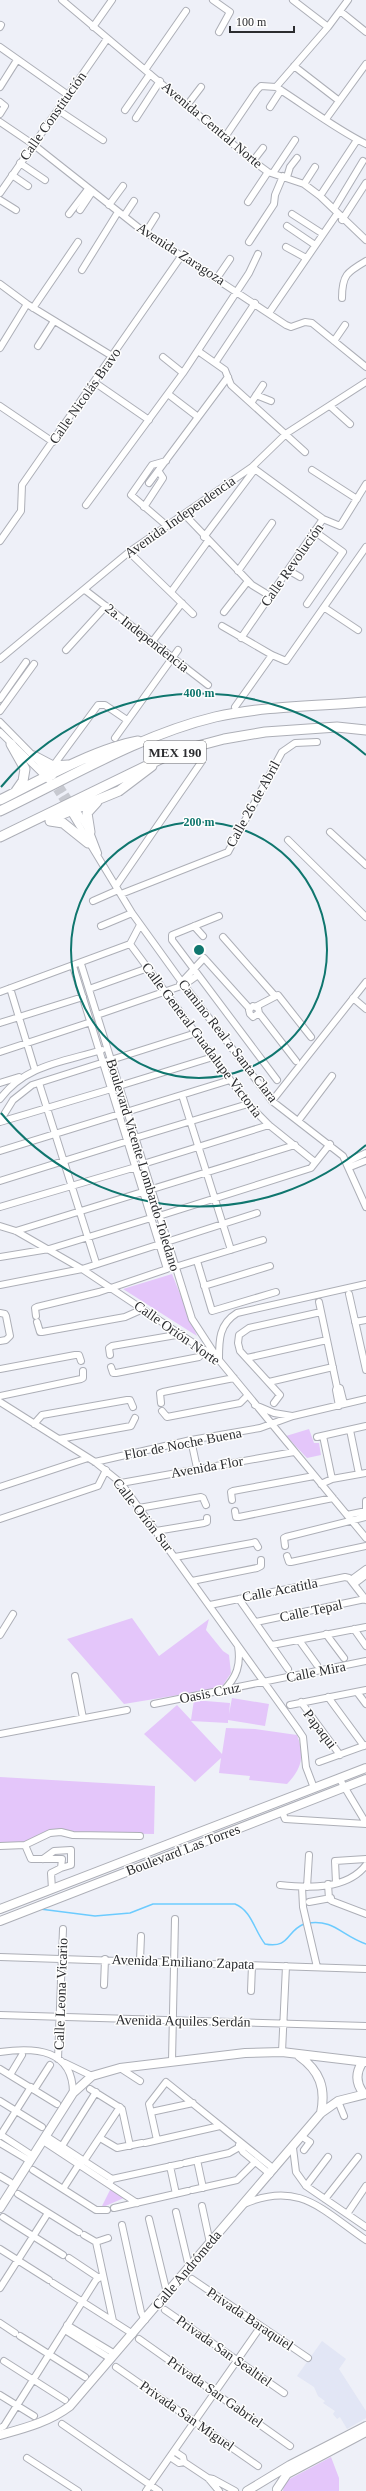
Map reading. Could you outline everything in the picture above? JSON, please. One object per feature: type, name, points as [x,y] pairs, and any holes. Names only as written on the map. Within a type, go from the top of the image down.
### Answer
[{"type":"highway","name":"MEX 190","points":[[0,811],[150,740],[215,717],[262,710],[366,702]]},
{"type":"highway","name":"MEX 190","points":[[0,837],[156,760],[193,747],[244,735],[325,727],[366,730]]},
{"type":"highway","points":[[0,800],[77,763],[124,744],[150,740]]},
{"type":"highway","points":[[10,744],[25,769],[24,781],[14,793]]},
{"type":"highway","points":[[34,756],[51,775]]},
{"type":"highway","points":[[90,832],[87,812],[92,806],[132,783],[156,760]]},
{"type":"highway","points":[[0,842],[72,809],[105,798]]},
{"type":"highway","points":[[47,821],[63,823],[88,843]]},
{"type":"main road","name":"Boulevard Las Torres","points":[[0,1909],[366,1768]]},
{"type":"main road","name":"Boulevard Las Torres","points":[[0,1921],[366,1779]]},
{"type":"main road","points":[[0,2208],[73,2094],[92,2076],[120,2068],[172,2061],[232,2054],[282,2052],[364,2062],[357,2075],[360,2089],[365,2094]]},
{"type":"main road","points":[[296,2054],[315,2070],[321,2080],[323,2101],[321,2113]]},
{"type":"main road","name":"Calle Andrómeda","points":[[0,2430],[56,2416],[70,2406],[113,2357],[136,2336],[145,2320],[167,2293],[242,2204],[293,2148],[301,2136],[321,2113],[338,2101],[365,2094]]},
{"type":"main road","points":[[246,2490],[366,2426]]},
{"type":"main road","points":[[262,2481],[269,2482],[277,2490],[287,2474],[366,2432]]},
{"type":"street","name":"Avenida Central Norte","points":[[62,0],[107,39],[188,104],[253,161],[270,173],[304,184],[320,196],[342,220],[366,240]]},
{"type":"street","points":[[93,27],[112,0]]},
{"type":"street","points":[[213,0],[230,12],[219,32]]},
{"type":"street","points":[[293,0],[328,27]]},
{"type":"street","points":[[270,107],[278,89],[294,66],[328,27],[348,0]]},
{"type":"street","points":[[125,110],[186,11]]},
{"type":"street","points":[[340,11],[366,32]]},
{"type":"street","name":"Calle Constitución","points":[[0,193],[107,39]]},
{"type":"street","points":[[0,46],[17,60],[68,95]]},
{"type":"street","points":[[0,87],[17,60]]},
{"type":"street","points":[[326,119],[338,100],[366,64]]},
{"type":"street","points":[[294,66],[338,100]]},
{"type":"street","points":[[136,118],[160,81]]},
{"type":"street","points":[[188,104],[201,86]]},
{"type":"street","points":[[225,137],[256,90],[261,86],[278,89],[326,119],[334,126],[366,144]]},
{"type":"street","points":[[0,102],[5,106],[0,114]]},
{"type":"street","points":[[58,110],[103,140]]},
{"type":"street","name":"Avenida Zaragoza","points":[[0,122],[34,145],[118,212],[146,232],[291,327],[309,322],[366,367]]},
{"type":"street","points":[[248,202],[296,140]]},
{"type":"street","points":[[320,196],[357,140]]},
{"type":"street","points":[[253,161],[263,148]]},
{"type":"street","points":[[249,242],[274,204],[275,196],[290,167],[297,158]]},
{"type":"street","points":[[269,313],[323,234],[363,161]]},
{"type":"street","points":[[20,163],[45,180]]},
{"type":"street","points":[[304,184],[315,167]]},
{"type":"street","points":[[12,175],[28,186]]},
{"type":"street","points":[[342,220],[366,183]]},
{"type":"street","points":[[109,205],[123,186]]},
{"type":"street","points":[[80,210],[90,190]]},
{"type":"street","points":[[69,214],[90,190]]},
{"type":"street","points":[[0,200],[16,210]]},
{"type":"street","points":[[124,216],[134,201]]},
{"type":"street","points":[[82,270],[118,212]]},
{"type":"street","points":[[292,214],[323,234]]},
{"type":"street","points":[[146,232],[156,216]]},
{"type":"street","points":[[287,226],[315,245]]},
{"type":"street","points":[[33,308],[78,242]]},
{"type":"street","points":[[286,247],[306,258]]},
{"type":"street","points":[[86,505],[183,373],[237,291],[258,254]]},
{"type":"street","name":"Calle Nicolás Bravo","points":[[0,541],[21,511],[22,485],[182,255]]},
{"type":"street","points":[[217,278],[230,259]]},
{"type":"street","points":[[342,298],[342,282],[346,275],[366,261]]},
{"type":"street","points":[[0,284],[33,308],[112,356]]},
{"type":"street","points":[[0,348],[27,304]]},
{"type":"street","points":[[215,363],[256,304]]},
{"type":"street","points":[[38,346],[54,321]]},
{"type":"street","points":[[334,341],[345,325]]},
{"type":"street","points":[[198,351],[225,370],[230,385],[287,433],[305,452]]},
{"type":"street","points":[[163,357],[183,373]]},
{"type":"street","points":[[150,483],[228,377]]},
{"type":"street","points":[[94,382],[149,420]]},
{"type":"street","name":"Avenida Independencia","points":[[0,659],[129,552],[253,468],[287,433],[366,382]]},
{"type":"street","points":[[251,403],[263,385]]},
{"type":"street","points":[[168,394],[198,417]]},
{"type":"street","points":[[256,395],[271,401]]},
{"type":"street","points":[[0,406],[53,442]]},
{"type":"street","points":[[330,406],[350,424]]},
{"type":"street","points":[[166,461],[152,465],[131,494],[166,526]]},
{"type":"street","points":[[171,592],[253,468],[323,519]]},
{"type":"street","points":[[312,470],[357,500]]},
{"type":"street","points":[[144,507],[163,478],[159,472]]},
{"type":"street","name":"Calle Revolución","points":[[241,638],[323,519],[340,526],[366,484]]},
{"type":"street","points":[[184,514],[206,539],[248,581],[270,596]]},
{"type":"street","points":[[238,571],[272,523]]},
{"type":"street","points":[[307,604],[343,552],[314,532]]},
{"type":"street","points":[[222,626],[272,655],[286,661],[325,608],[366,547]]},
{"type":"street","points":[[129,552],[193,614]]},
{"type":"street","points":[[288,570],[300,578]]},
{"type":"street","points":[[224,612],[248,581]]},
{"type":"street","name":"2a. Independencia","points":[[85,590],[208,685]]},
{"type":"street","points":[[152,642],[182,603]]},
{"type":"street","points":[[66,650],[106,606]]},
{"type":"street","points":[[325,608],[358,630]]},
{"type":"street","points":[[115,738],[178,650]]},
{"type":"street","points":[[235,707],[272,655]]},
{"type":"street","points":[[0,699],[26,662]]},
{"type":"street","points":[[0,712],[34,664]]},
{"type":"street","points":[[0,732],[10,744],[51,775],[98,705],[105,705],[127,720]]},
{"type":"street","points":[[0,722],[34,756]]},
{"type":"street","name":"Calle 26 de Abril","points":[[93,901],[118,890],[228,852],[282,752],[295,743],[316,742]]},
{"type":"street","points":[[118,890],[202,761]]},
{"type":"street","name":"Camino Real a Santa Clara","points":[[72,809],[90,832],[101,860]]},
{"type":"street","name":"Camino Real a Santa Clara","points":[[72,809],[88,843],[101,860],[140,926],[182,984],[272,1101],[330,1144],[349,1164],[366,1207]]},
{"type":"street","points":[[330,832],[366,865]]},
{"type":"street","points":[[288,840],[366,917]]},
{"type":"street","points":[[101,926],[132,913]]},
{"type":"street","points":[[219,916],[171,937],[192,968],[277,1080]]},
{"type":"street","points":[[0,992],[81,964],[130,944],[140,926]]},
{"type":"street","points":[[194,926],[203,936]]},
{"type":"street","points":[[223,937],[277,995],[311,1037]]},
{"type":"street","name":"Calle General Guadalupe Victoria","points":[[130,944],[248,1104],[269,1125],[315,1162]]},
{"type":"street","points":[[182,984],[192,968],[201,959],[206,959],[250,1008],[258,1010],[296,1061]]},
{"type":"street","name":"Boulevard Vicente Lombardo Toledano","points":[[81,964],[192,1319],[219,1360]]},
{"type":"street","name":"Boulevard Vicente Lombardo Toledano","points":[[73,966],[167,1269],[111,1288]]},
{"type":"street","points":[[89,989],[148,968]]},
{"type":"street","points":[[97,1015],[165,992],[198,975]]},
{"type":"street","points":[[272,1101],[366,982]]},
{"type":"street","points":[[10,988],[35,1070]]},
{"type":"street","points":[[250,1008],[249,1013],[252,1016],[256,1016],[258,1010],[277,995]]},
{"type":"street","points":[[0,1023],[83,997]]},
{"type":"street","points":[[353,998],[366,1009]]},
{"type":"street","points":[[0,1052],[91,1022]]},
{"type":"street","points":[[0,1122],[13,1100],[21,1092],[39,1083],[110,1059],[196,1033]]},
{"type":"street","points":[[0,1082],[107,1048]]},
{"type":"street","points":[[119,1086],[213,1057]]},
{"type":"street","points":[[0,1099],[21,1076]]},
{"type":"street","points":[[298,1121],[332,1076]]},
{"type":"street","points":[[0,1151],[230,1080]]},
{"type":"street","points":[[39,1083],[96,1263]]},
{"type":"street","points":[[0,1122],[111,1089]]},
{"type":"street","points":[[182,1095],[231,1250]]},
{"type":"street","points":[[135,1138],[248,1104]]},
{"type":"street","points":[[143,1164],[269,1125]]},
{"type":"street","points":[[0,1181],[128,1141]]},
{"type":"street","points":[[159,1216],[311,1168],[330,1144]]},
{"type":"street","points":[[16,1231],[144,1193],[295,1145]]},
{"type":"street","points":[[349,1164],[365,1158]]},
{"type":"street","points":[[0,1207],[136,1168]]},
{"type":"street","points":[[0,1285],[82,1269],[96,1263],[257,1213]]},
{"type":"street","points":[[0,1257],[49,1249],[151,1218]]},
{"type":"street","name":"Calle Orión Norte","points":[[2,1228],[16,1231],[82,1269],[143,1308],[219,1360],[271,1426],[366,1538]]},
{"type":"street","points":[[175,1267],[263,1240]]},
{"type":"street","points":[[196,1261],[212,1311],[276,1292]]},
{"type":"street","points":[[204,1286],[270,1266]]},
{"type":"street","points":[[219,1360],[220,1333],[228,1320],[237,1313],[366,1284]]},
{"type":"street","points":[[111,1288],[35,1308],[40,1332],[125,1317],[143,1308]]},
{"type":"street","points":[[349,1294],[355,1322],[364,1350],[366,1370]]},
{"type":"street","points":[[319,1302],[341,1405]]},
{"type":"street","points":[[274,1403],[280,1396],[247,1358],[238,1343],[242,1331],[321,1312]]},
{"type":"street","points":[[0,1313],[6,1316],[10,1336],[6,1340],[0,1341]]},
{"type":"street","points":[[355,1322],[366,1320]]},
{"type":"street","points":[[110,1355],[109,1348],[112,1346],[182,1334]]},
{"type":"street","points":[[247,1358],[327,1340]]},
{"type":"street","points":[[111,1367],[113,1373],[116,1373],[199,1356],[205,1350]]},
{"type":"street","points":[[0,1369],[75,1355],[79,1355],[82,1361]]},
{"type":"street","points":[[268,1382],[333,1367]]},
{"type":"street","points":[[0,1396],[81,1379],[83,1378],[83,1371]]},
{"type":"street","points":[[161,1403],[160,1393],[234,1378]]},
{"type":"street","points":[[162,1411],[167,1417],[240,1403],[247,1396]]},
{"type":"street","points":[[254,1404],[274,1413],[294,1416],[366,1399]]},
{"type":"street","points":[[34,1424],[42,1416],[127,1400],[130,1400],[133,1407]]},
{"type":"street","name":"Calle Orión Sur","points":[[0,1402],[95,1462],[121,1483],[266,1682],[303,1737],[306,1767],[314,1788]]},
{"type":"street","name":"Flor de Noche Buena","points":[[95,1462],[191,1440],[271,1426],[294,1416]]},
{"type":"street","points":[[59,1439],[131,1426],[135,1418]]},
{"type":"street","points":[[332,1478],[320,1436],[366,1426]]},
{"type":"street","points":[[350,1430],[359,1474]]},
{"type":"street","points":[[191,1440],[197,1468]]},
{"type":"street","name":"Avenida Flor","points":[[121,1483],[197,1468],[294,1452]]},
{"type":"street","points":[[0,1487],[88,1458]]},
{"type":"street","points":[[0,1519],[98,1486],[106,1470]]},
{"type":"street","points":[[320,1483],[332,1478],[366,1473]]},
{"type":"street","points":[[232,1500],[231,1492],[233,1491],[314,1476]]},
{"type":"street","points":[[139,1508],[201,1497],[206,1505]]},
{"type":"street","points":[[235,1511],[236,1517],[239,1517],[333,1498]]},
{"type":"street","points":[[285,1546],[284,1538],[286,1537],[349,1518],[366,1511],[366,1501]]},
{"type":"street","points":[[349,1518],[366,1517]]},
{"type":"street","points":[[156,1531],[204,1523],[207,1522],[207,1518]]},
{"type":"street","points":[[175,1557],[255,1542],[258,1546]]},
{"type":"street","points":[[287,1556],[289,1562],[291,1562],[366,1546]]},
{"type":"street","points":[[192,1581],[257,1568],[261,1566],[262,1560]]},
{"type":"street","points":[[352,1582],[366,1569]]},
{"type":"street","points":[[352,1582],[366,1575]]},
{"type":"street","name":"Calle Acatitla","points":[[210,1605],[345,1578],[352,1582]]},
{"type":"street","points":[[352,1582],[366,1600]]},
{"type":"street","points":[[239,1599],[288,1669]]},
{"type":"street","name":"Calle Tepal","points":[[256,1622],[366,1600]]},
{"type":"street","points":[[0,1635],[13,1614]]},
{"type":"street","points":[[272,1645],[366,1627]]},
{"type":"street","points":[[354,1629],[366,1646]]},
{"type":"street","points":[[326,1634],[344,1658]]},
{"type":"street","points":[[299,1640],[317,1665]]},
{"type":"street","points":[[223,1691],[238,1672],[240,1662],[238,1644]]},
{"type":"street","name":"Calle Mira","points":[[266,1682],[366,1661]]},
{"type":"street","points":[[75,1676],[83,1718]]},
{"type":"street","name":"Oasis Cruz","points":[[154,1704],[266,1682]]},
{"type":"street","points":[[290,1704],[366,1690]]},
{"type":"street","points":[[357,1692],[366,1704]]},
{"type":"street","points":[[319,1762],[365,1745],[328,1697]]},
{"type":"street","name":"Papaqui","points":[[301,1702],[340,1755]]},
{"type":"street","points":[[0,1734],[127,1710]]},
{"type":"street","points":[[339,1778],[366,1823]]},
{"type":"street","points":[[282,1812],[285,1819],[366,1823]]},
{"type":"street","points":[[0,1846],[24,1845],[50,1833],[140,1836]]},
{"type":"street","points":[[24,1845],[31,1859],[62,1859],[61,1868]]},
{"type":"street","points":[[43,1859],[54,1851],[71,1850],[71,1865],[51,1873],[52,1889]]},
{"type":"street","points":[[309,1855],[305,1887],[305,1918],[317,1967]]},
{"type":"street","points":[[331,1900],[335,1860],[366,1859]]},
{"type":"street","points":[[280,1885],[305,1887],[351,1880],[366,1865]]},
{"type":"street","points":[[309,1902],[331,1900],[366,1914]]},
{"type":"street","points":[[172,2061],[174,1919]]},
{"type":"street","name":"Calle Leona Vicario","points":[[58,2059],[61,2018],[63,1929]]},
{"type":"street","points":[[140,1960],[141,1936]]},
{"type":"street","name":"Avenida Emiliano Zapata","points":[[0,1957],[174,1961],[366,1969]]},
{"type":"street","points":[[104,1985],[105,1959]]},
{"type":"street","points":[[251,1990],[252,1965]]},
{"type":"street","points":[[282,2052],[286,1966]]},
{"type":"street","name":"Avenida Aquiles Serdán","points":[[0,2016],[366,2026]]},
{"type":"street","points":[[0,2052],[30,2049],[58,2059],[92,2076]]},
{"type":"street","points":[[10,2075],[22,2055]]},
{"type":"street","points":[[65,2063],[71,2075],[73,2094]]},
{"type":"street","points":[[32,2158],[0,2136],[32,2088],[50,2065]]},
{"type":"street","points":[[0,2068],[57,2104]]},
{"type":"street","points":[[120,2068],[140,2080]]},
{"type":"street","points":[[158,2140],[150,2102],[166,2082],[193,2103],[272,2172]]},
{"type":"street","points":[[62,2146],[93,2091],[120,2107],[130,2146]]},
{"type":"street","points":[[0,2101],[42,2127]]},
{"type":"street","points":[[338,2101],[344,2116]]},
{"type":"street","points":[[151,2112],[193,2103]]},
{"type":"street","points":[[63,2189],[100,2138],[120,2107]]},
{"type":"street","points":[[100,2138],[117,2148],[220,2126]]},
{"type":"street","points":[[301,2136],[310,2142],[304,2150]]},
{"type":"street","points":[[44,2138],[62,2146],[82,2162]]},
{"type":"street","points":[[44,2138],[111,2181],[137,2203]]},
{"type":"street","points":[[0,2143],[32,2158]]},
{"type":"street","points":[[111,2181],[229,2153],[240,2145]]},
{"type":"street","points":[[240,2145],[255,2162],[272,2172]]},
{"type":"street","points":[[293,2148],[296,2172],[306,2186],[366,2226]]},
{"type":"street","points":[[306,2186],[328,2157]]},
{"type":"street","points":[[325,2199],[358,2157]]},
{"type":"street","points":[[197,2160],[203,2188]]},
{"type":"street","points":[[33,2170],[99,2211],[203,2188],[240,2178],[255,2162]]},
{"type":"street","points":[[170,2166],[176,2194]]},
{"type":"street","points":[[0,2176],[10,2182]]},
{"type":"street","points":[[347,2214],[366,2186]]},
{"type":"street","points":[[18,2194],[96,2242],[108,2238]]},
{"type":"street","points":[[242,2204],[273,2194],[287,2194],[302,2198],[366,2240]]},
{"type":"street","points":[[202,2206],[210,2243]]},
{"type":"street","points":[[176,2212],[189,2267]]},
{"type":"street","points":[[1,2286],[48,2213]]},
{"type":"street","points":[[3,2217],[63,2255]]},
{"type":"street","points":[[149,2219],[167,2293]]},
{"type":"street","points":[[122,2225],[141,2312],[145,2320]]},
{"type":"street","points":[[96,2242],[101,2276],[113,2321]]},
{"type":"street","name":"Privada San Gabriel","points":[[0,2249],[136,2336],[290,2446]]},
{"type":"street","points":[[69,2258],[101,2276]]},
{"type":"street","points":[[0,2430],[82,2302],[101,2276]]},
{"type":"street","name":"Privada Baraquiel","points":[[192,2279],[308,2358]]},
{"type":"street","name":"Privada San Sealtiel","points":[[165,2310],[284,2393]]},
{"type":"street","points":[[0,2323],[84,2377]]},
{"type":"street","points":[[146,2491],[261,2326]]},
{"type":"street","points":[[66,2328],[113,2357]]},
{"type":"street","points":[[4,2361],[65,2400]]},
{"type":"street","name":"Privada San Miguel","points":[[116,2367],[258,2466]]},
{"type":"street","points":[[0,2395],[34,2416]]},
{"type":"street","points":[[62,2424],[159,2491]]},
{"type":"street","points":[[174,2451],[183,2457],[184,2462]]},
{"type":"street","points":[[170,2457],[179,2463],[184,2462],[208,2478],[219,2491]]},
{"type":"street","points":[[27,2458],[78,2491]]},
{"type":"street","points":[[208,2478],[213,2479],[235,2491]]},
{"type":"shaded area","points":[[172,1274],[197,1336],[123,1289]]},
{"type":"shaded area","points":[[309,1429],[314,1443],[319,1443],[321,1455],[307,1458],[286,1436]]},
{"type":"shaded area","points":[[132,1618],[159,1656],[209,1619],[206,1630],[223,1651],[229,1655],[231,1673],[221,1688],[124,1704],[67,1639]]},
{"type":"shaded area","points":[[232,1698],[269,1704],[265,1726],[228,1720],[228,1723],[191,1721],[222,1754],[226,1728],[255,1729],[297,1735],[301,1749],[301,1761],[296,1773],[287,1784],[249,1780],[250,1776],[219,1773],[221,1758],[195,1782],[144,1734],[177,1705],[191,1720],[194,1700],[230,1703],[229,1714]]},
{"type":"shaded area","points":[[0,1777],[155,1786],[154,1834],[83,1833],[59,1830],[39,1834],[25,1843],[0,1842]]},
{"type":"shaded area","points":[[112,2186],[126,2197],[101,2208]]},
{"type":"shaded area","points":[[322,2341],[346,2359],[339,2369],[366,2411],[366,2418],[347,2429],[340,2417],[337,2419],[333,2414],[335,2411],[323,2403],[325,2401],[318,2396],[314,2387],[297,2376]]},
{"type":"shaded area","points":[[331,2457],[339,2478],[339,2491],[283,2491],[284,2482]]},
{"type":"waterway","points":[[40,1909],[95,1916],[130,1913],[153,1904],[235,1904],[241,1907],[249,1916],[265,1944],[273,1945],[284,1942],[298,1927],[304,1924]]},
{"type":"waterway","points":[[308,1923],[325,1923],[366,1944]]},
{"type":"tunnel","points":[[56,779],[73,805]]},
{"type":"tunnel","points":[[51,782],[68,808]]}]
